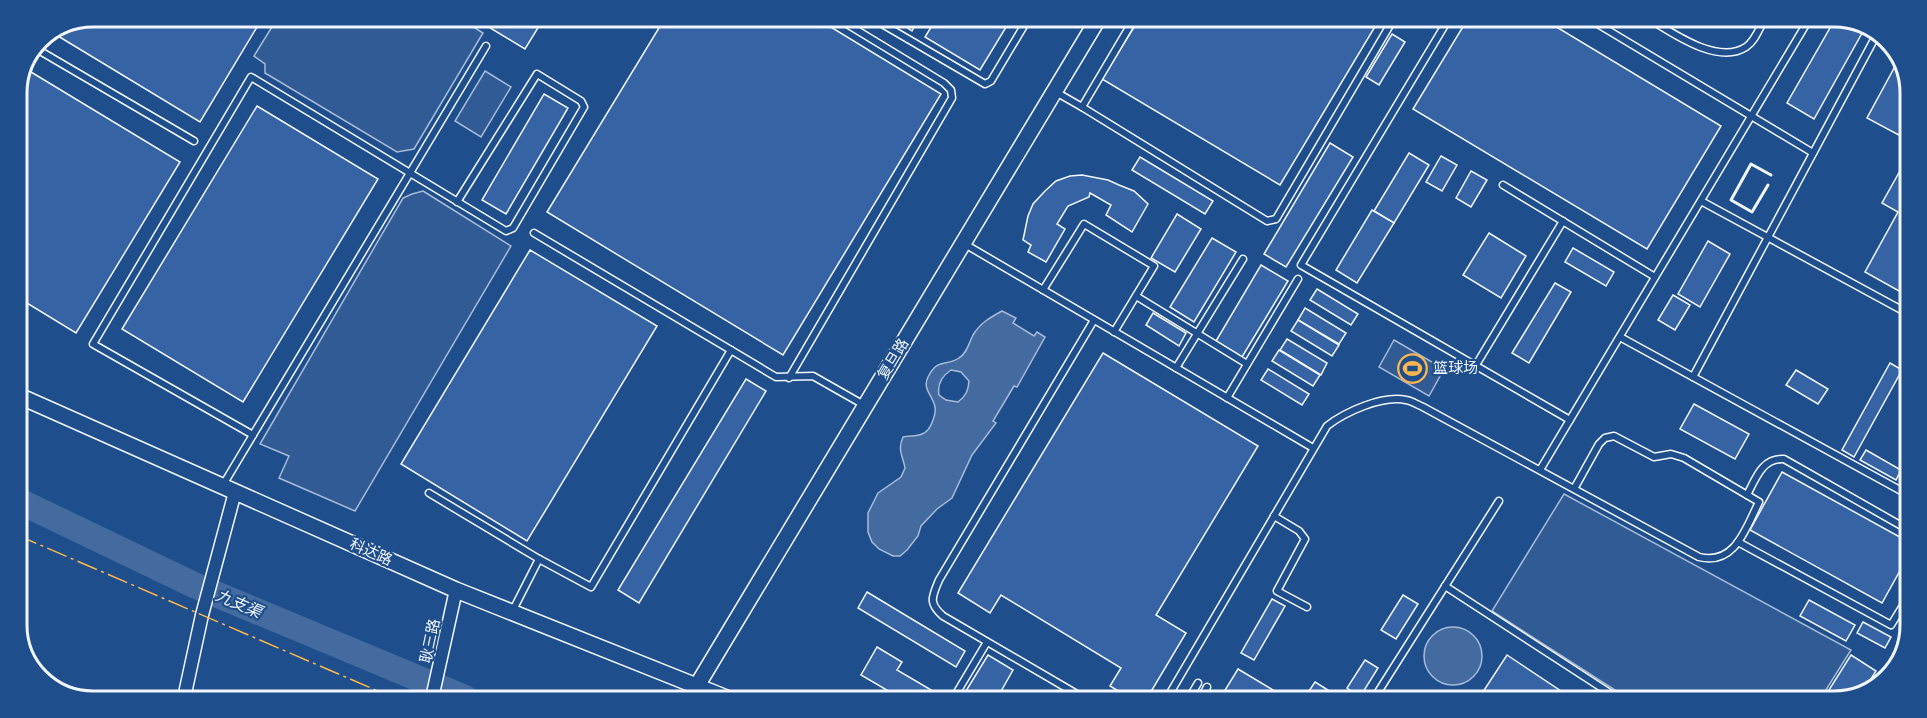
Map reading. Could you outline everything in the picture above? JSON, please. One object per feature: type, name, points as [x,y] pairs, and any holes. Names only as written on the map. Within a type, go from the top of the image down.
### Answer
[{"type":"street","name":"复旦路","points":[[693,691],[1093,27]]},
{"type":"street","name":"科达路","points":[[27,399],[688,691]]},
{"type":"street","points":[[186,691],[202,615],[225,529],[229,489]]},
{"type":"street","name":"耿三路","points":[[434,691],[456,590]]},
{"type":"lane","points":[[789,378],[951,98],[951,90],[944,83],[852,27]]},
{"type":"lane","points":[[887,27],[985,84],[991,81],[1023,27]]},
{"type":"lane","points":[[1082,107],[1129,27]]},
{"type":"lane","points":[[1054,91],[1267,221],[1276,219],[1389,27]]},
{"type":"lane","points":[[1444,27],[1301,265],[1570,420]]},
{"type":"lane","points":[[1603,27],[1813,153]]},
{"type":"lane","points":[[1662,27],[1696,45],[1729,53],[1745,48],[1752,42],[1760,27]]},
{"type":"lane","points":[[1540,470],[1804,27]]},
{"type":"lane","points":[[1693,377],[1874,41]]},
{"type":"lane","points":[[229,489],[253,435],[486,45]]},
{"type":"lane","points":[[42,52],[194,141]]},
{"type":"lane","points":[[253,435],[93,344],[251,77],[457,202],[506,231],[513,228],[584,107],[581,101],[537,74],[457,202]]},
{"type":"lane","points":[[1503,185],[1655,277]]},
{"type":"lane","points":[[1701,201],[1900,309]]},
{"type":"lane","points":[[1476,365],[1563,221]]},
{"type":"lane","points":[[1043,290],[1084,224],[1154,266],[1114,332]]},
{"type":"lane","points":[[534,233],[776,377],[813,376],[865,405]]},
{"type":"lane","points":[[963,243],[1313,448]]},
{"type":"lane","points":[[1176,368],[1243,259]]},
{"type":"lane","points":[[1227,398],[1298,279]]},
{"type":"lane","points":[[1136,296],[1247,364]]},
{"type":"lane","points":[[1071,691],[943,616],[935,609],[932,598],[939,580],[1094,320]]},
{"type":"lane","points":[[1620,337],[1900,489]]},
{"type":"lane","points":[[429,493],[539,559],[591,587],[731,350]]},
{"type":"lane","points":[[1171,691],[1327,426],[1339,417],[1376,402],[1390,399],[1407,400],[1423,407],[1540,470],[1574,489],[1700,557],[1710,560],[1731,552],[1759,502],[1684,458],[1671,454],[1654,457],[1614,436],[1605,438],[1599,444],[1574,489]]},
{"type":"lane","points":[[1747,495],[1768,462],[1784,459],[1900,525]]},
{"type":"lane","points":[[1379,691],[1499,501]]},
{"type":"lane","points":[[1274,516],[1299,531],[1305,539],[1276,591],[1307,607]]},
{"type":"lane","points":[[1738,542],[1891,625],[1900,610]]},
{"type":"lane","points":[[512,612],[539,559]]},
{"type":"lane","points":[[1445,586],[1607,691]]},
{"type":"lane","points":[[958,691],[987,642]]},
{"type":"lane","points":[[1193,691],[1198,683]]},
{"type":"lane","points":[[1205,691],[1207,687]]},
{"type":"shaded area","points":[[272,27],[474,27],[483,33],[414,149],[397,152],[265,73],[265,64],[254,56]]},
{"type":"shaded area","points":[[485,71],[511,87],[481,137],[455,121]]},
{"type":"shaded area","points":[[423,191],[511,246],[355,511],[279,478],[289,456],[260,444],[403,198]]},
{"type":"shaded area","points":[[1002,311],[1016,318],[1013,323],[1034,336],[1037,332],[1045,337],[1017,387],[1014,386],[993,421],[996,423],[972,455],[952,498],[937,509],[921,526],[918,536],[907,550],[900,556],[893,556],[879,549],[872,542],[868,532],[868,513],[878,493],[901,477],[905,468],[900,449],[903,437],[924,433],[931,424],[935,407],[927,388],[928,377],[935,367],[962,356],[979,327]],"holes":[[[951,370],[961,372],[969,381],[963,398],[958,402],[946,400],[939,395],[940,384],[945,375]]]},
{"type":"shaded area","name":"篮球场","points":[[1394,340],[1444,369],[1429,396],[1379,367]]},
{"type":"shaded area","points":[[1564,494],[1851,650],[1825,691],[1616,691],[1492,611]]},
{"type":"shaded area","points":[[1447,627],[1459,627],[1474,635],[1482,650],[1482,662],[1474,677],[1459,685],[1447,685],[1432,677],[1424,662],[1424,650],[1432,635]]},
{"type":"building","points":[[93,27],[257,27],[200,122],[59,37],[80,28]]},
{"type":"building","points":[[489,27],[538,27],[525,49]]},
{"type":"building","points":[[660,27],[831,27],[941,94],[783,355],[547,212]]},
{"type":"building","points":[[931,27],[1006,27],[980,70],[925,37]]},
{"type":"building","points":[[1134,27],[1375,27],[1280,185],[1102,79]]},
{"type":"building","points":[[1463,27],[1557,27],[1721,126],[1647,249],[1413,109]]},
{"type":"building","points":[[1831,27],[1847,28],[1862,34],[1814,119],[1787,103]]},
{"type":"building","points":[[1392,34],[1405,42],[1379,85],[1366,77]]},
{"type":"building","points":[[1894,68],[1900,89],[1900,136],[1867,118]]},
{"type":"building","points":[[31,72],[180,162],[76,333],[27,303],[27,93]]},
{"type":"building","points":[[544,94],[568,108],[506,214],[482,200]]},
{"type":"building","points":[[257,106],[378,179],[243,402],[122,329]]},
{"type":"building","points":[[1330,143],[1353,157],[1286,267],[1264,254]]},
{"type":"building","points":[[1409,153],[1429,165],[1394,223],[1374,211]]},
{"type":"building","points":[[1441,156],[1457,165],[1442,191],[1426,182]]},
{"type":"building","points":[[1140,157],[1213,201],[1205,214],[1132,170]]},
{"type":"building","points":[[1471,171],[1487,180],[1471,207],[1456,198]]},
{"type":"building","points":[[1900,171],[1900,292],[1865,272],[1898,212],[1882,203]]},
{"type":"building","points":[[1082,175],[1108,180],[1134,191],[1148,204],[1132,232],[1106,215],[1111,205],[1090,193],[1089,197],[1068,206],[1057,224],[1065,229],[1046,262],[1028,252],[1031,245],[1023,240],[1028,216],[1033,204],[1056,181]]},
{"type":"building","points":[[1372,210],[1394,223],[1357,283],[1336,270]]},
{"type":"building","points":[[1177,214],[1201,229],[1175,272],[1151,258]]},
{"type":"building","points":[[1489,233],[1526,256],[1501,298],[1463,275]]},
{"type":"building","points":[[1212,238],[1236,252],[1194,322],[1170,307]]},
{"type":"building","points":[[1708,241],[1730,254],[1700,307],[1678,294]]},
{"type":"building","points":[[1573,248],[1614,272],[1606,286],[1565,262]]},
{"type":"building","points":[[530,250],[657,326],[527,541],[401,464]]},
{"type":"building","points":[[1261,265],[1288,281],[1242,357],[1216,341]]},
{"type":"building","points":[[1555,283],[1571,292],[1529,363],[1512,353]]},
{"type":"building","points":[[1317,289],[1358,314],[1351,325],[1310,300]]},
{"type":"building","points":[[1673,295],[1690,305],[1675,330],[1658,320]]},
{"type":"building","points":[[1305,308],[1346,333],[1339,344],[1298,320]]},
{"type":"building","points":[[1153,313],[1186,333],[1179,346],[1146,325]]},
{"type":"building","points":[[1298,320],[1339,345],[1332,356],[1291,331]]},
{"type":"building","points":[[1287,339],[1327,363],[1321,375],[1280,350]]},
{"type":"building","points":[[1279,350],[1320,375],[1313,386],[1272,361]]},
{"type":"building","points":[[1103,353],[1258,446],[1156,615],[1186,633],[1151,691],[1118,691],[1110,686],[1121,668],[1001,595],[990,613],[958,593]]},
{"type":"building","points":[[1890,363],[1900,369],[1900,374],[1854,457],[1842,450]]},
{"type":"building","points":[[1268,369],[1309,394],[1302,405],[1261,380]]},
{"type":"building","points":[[1796,370],[1828,389],[1818,404],[1786,385]]},
{"type":"building","points":[[746,379],[766,391],[639,603],[618,590]]},
{"type":"building","points":[[1694,404],[1749,434],[1735,459],[1680,429]]},
{"type":"building","points":[[1866,450],[1900,469],[1900,472],[1896,480],[1860,460]]},
{"type":"building","points":[[1782,472],[1900,537],[1900,571],[1882,603],[1750,530]]},
{"type":"building","points":[[867,592],[965,651],[956,667],[858,608]]},
{"type":"building","points":[[1403,595],[1418,604],[1396,639],[1381,630]]},
{"type":"building","points":[[1272,599],[1285,606],[1254,660],[1241,653]]},
{"type":"building","points":[[1809,600],[1855,625],[1846,641],[1800,616]]},
{"type":"building","points":[[1863,622],[1891,637],[1885,648],[1857,633]]},
{"type":"building","points":[[877,647],[902,662],[897,670],[933,691],[888,691],[861,675]]},
{"type":"building","points":[[988,655],[1013,670],[1001,691],[966,691]]},
{"type":"building","points":[[1507,655],[1561,691],[1484,691]]},
{"type":"building","points":[[1851,655],[1876,671],[1871,679],[1859,686],[1828,691]]},
{"type":"building","points":[[1365,660],[1378,668],[1364,691],[1351,691],[1347,688]]},
{"type":"building","points":[[1238,669],[1275,691],[1225,691]]},
{"type":"building","points":[[1315,682],[1330,691],[1309,691]]},
{"type":"waterway","name":"九支渠","points":[[27,505],[194,585],[448,691]]},
{"type":"waterway","points":[[416,691],[419,679]]},
{"type":"wall","points":[[1768,185],[1752,212],[1731,200],[1751,164],[1771,175]]},
{"type":"power","points":[[27,539],[378,691]]},
{"type":"place","name":"篮球场","points":[[1412,368]]}]
